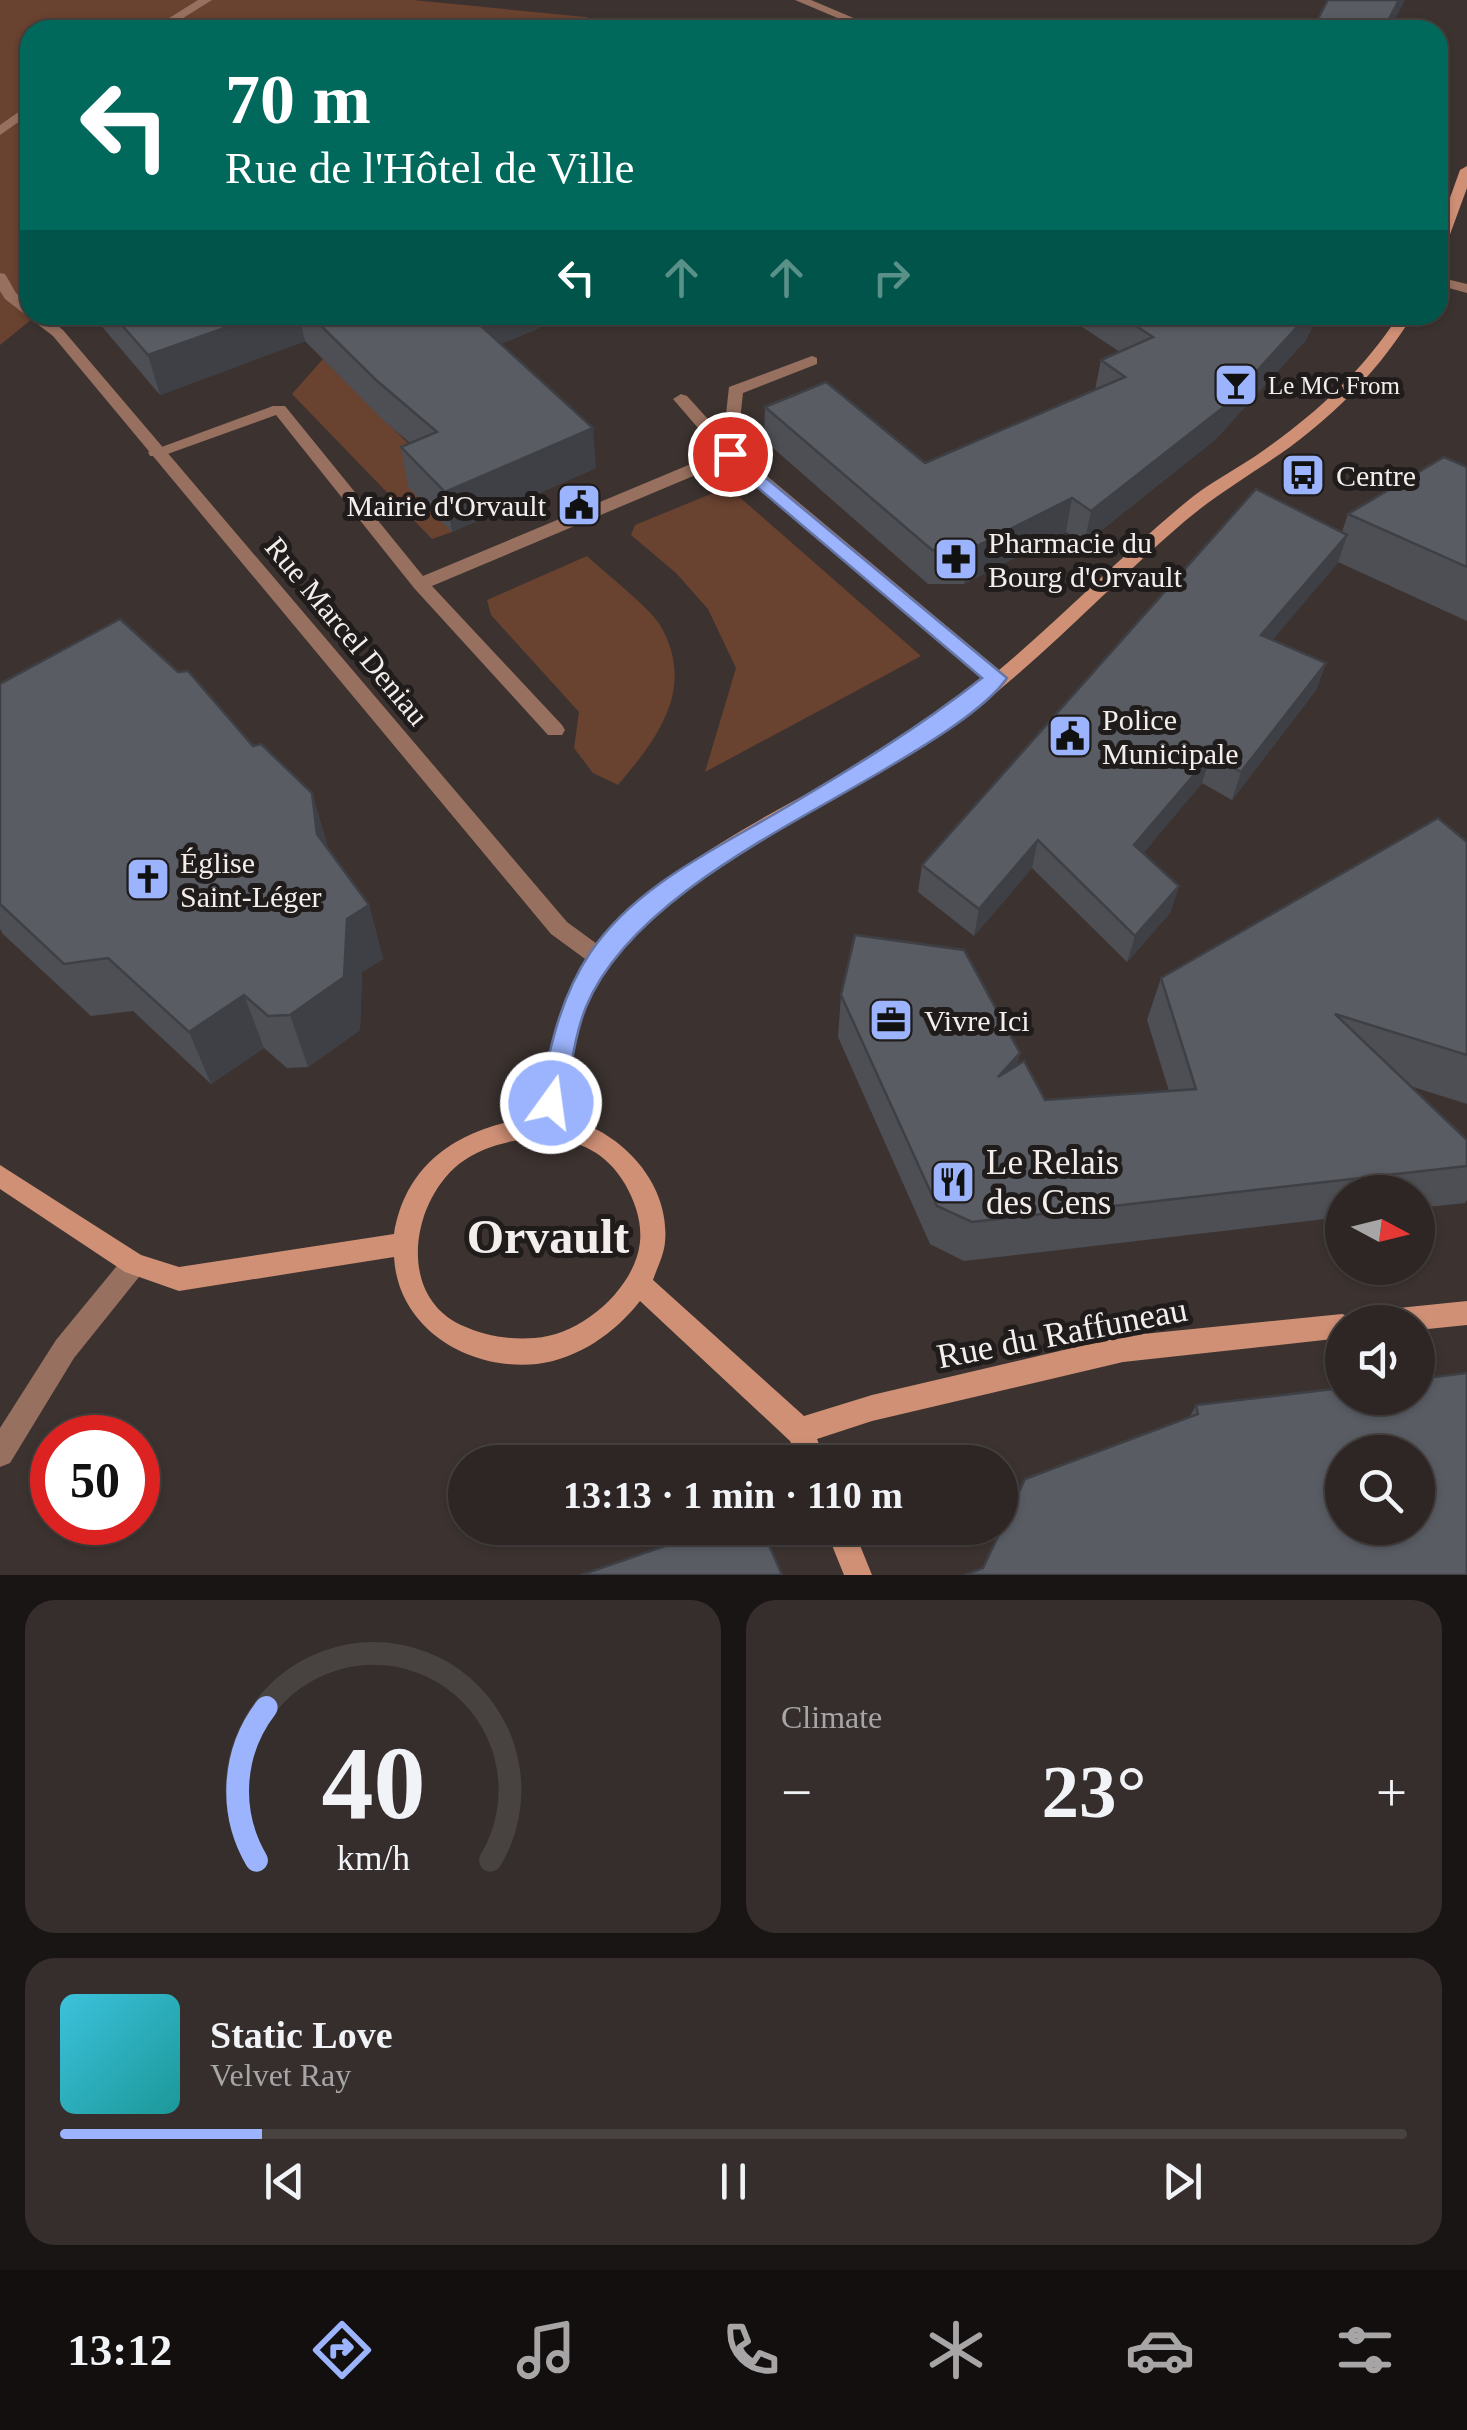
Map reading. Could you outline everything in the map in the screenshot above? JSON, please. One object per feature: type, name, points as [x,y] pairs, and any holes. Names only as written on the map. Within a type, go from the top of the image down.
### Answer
[{"type":"main road","points":[[1448,221],[1467,170]]},
{"type":"main road","points":[[544,1126],[572,1008],[600,958],[637,918],[688,876],[927,734],[1197,502],[1266,457],[1325,410],[1388,348],[1401,325]]},
{"type":"main road","points":[[544,1126],[582,1132],[613,1150],[637,1176],[650,1210],[652,1247],[639,1284],[609,1321],[567,1346],[519,1355],[472,1348],[433,1323],[410,1286],[403,1244],[418,1197],[449,1158],[494,1132],[544,1126]]},
{"type":"main road","points":[[0,1176],[134,1264],[179,1279],[403,1244]]},
{"type":"main road","points":[[639,1284],[800,1430],[806,1445]]},
{"type":"main road","points":[[1435,1316],[1467,1313]]},
{"type":"main road","name":"Rue du Raffuneau","points":[[800,1430],[872,1408],[1124,1349],[1325,1328]]},
{"type":"main road","points":[[846,1545],[858,1575]]},
{"type":"street","points":[[173,20],[206,0]]},
{"type":"street","points":[[802,0],[851,20]]},
{"type":"street","points":[[0,131],[20,116]]},
{"type":"street","name":"Rue Marcel Deniau","points":[[0,278],[10,296],[20,304]]},
{"type":"street","name":"Rue Marcel Deniau","points":[[48,325],[215,516],[559,928],[600,958]]},
{"type":"street","points":[[730,454],[734,390],[812,361]]},
{"type":"street","points":[[681,399],[730,454],[996,678]]},
{"type":"street","points":[[156,452],[279,408],[420,584],[555,730]]},
{"type":"street","points":[[420,584],[730,454]]},
{"type":"street","points":[[0,1452],[65,1349],[134,1264]]},
{"type":"shaded area","points":[[0,0],[413,0],[597,20],[20,20],[20,325],[25,325],[0,345]]},
{"type":"shaded area","points":[[323,359],[439,474],[452,532],[432,539],[292,394]]},
{"type":"shaded area","points":[[728,487],[921,656],[705,772],[736,668],[708,609],[676,573],[631,535],[635,525]]},
{"type":"shaded area","points":[[587,556],[660,625],[675,670],[668,711],[646,749],[618,785],[593,773],[574,748],[579,712],[491,615],[487,600]]},
{"type":"building","points":[[1328,0],[1399,0],[1388,20],[1317,20]]},
{"type":"building","points":[[122,325],[233,325],[148,355]]},
{"type":"building","points":[[320,325],[480,325],[593,428],[445,492],[401,447],[437,432]]},
{"type":"building","points":[[1134,325],[1299,325],[1225,406],[1091,511],[1072,498],[969,550],[932,550],[765,407],[826,382],[925,463],[1125,377],[1101,360],[1153,337]]},
{"type":"building","points":[[1444,457],[1467,467],[1467,567],[1348,514]]},
{"type":"building","points":[[1256,489],[1347,535],[1261,635],[1326,663],[1241,772],[1211,755],[1134,845],[1179,886],[1135,936],[1038,840],[979,909],[922,865]]},
{"type":"building","name":"Église Saint-Léger","points":[[120,619],[178,672],[188,671],[253,746],[261,744],[312,793],[317,834],[369,905],[347,919],[344,977],[290,1015],[268,1016],[244,995],[189,1032],[108,958],[64,964],[0,904],[0,684]]},
{"type":"building","points":[[1438,818],[1467,842],[1467,1055],[1335,1014],[1467,1140],[1467,1166],[1387,1175],[1325,1175],[1325,1182],[972,1222],[937,1206],[841,995],[855,935],[964,950],[1020,1053],[998,1077],[1024,1061],[1045,1100],[1196,1089],[1161,978]]},
{"type":"building","points":[[1467,1373],[1467,1575],[965,1575],[983,1568],[994,1545],[1018,1545],[1018,1494],[1025,1479],[1198,1414],[1196,1405],[1325,1390],[1325,1415],[1435,1415],[1435,1377]]},
{"type":"building","points":[[668,1545],[769,1545],[782,1575],[581,1575]]},
{"type":"place","name":"Le MC From","points":[[1236,385]]},
{"type":"place","name":"Centre","points":[[1303,475]]},
{"type":"place","name":"Mairie d'Orvault","points":[[579,505]]},
{"type":"place","name":"Pharmacie du Bourg d'Orvault","points":[[956,559]]},
{"type":"place","name":"Police Municipale","points":[[1070,736]]},
{"type":"place","name":"Église Saint-Léger","points":[[148,879]]},
{"type":"place","name":"Vivre Ici","points":[[891,1020]]},
{"type":"place","name":"Le Relais des Cens","points":[[953,1182]]},
{"type":"district","name":"Orvault","points":[[548,1236]]},
{"type":"route","points":[[551,1103],[572,1008],[600,958],[637,918],[688,876],[927,734],[996,678],[730,454]]}]
